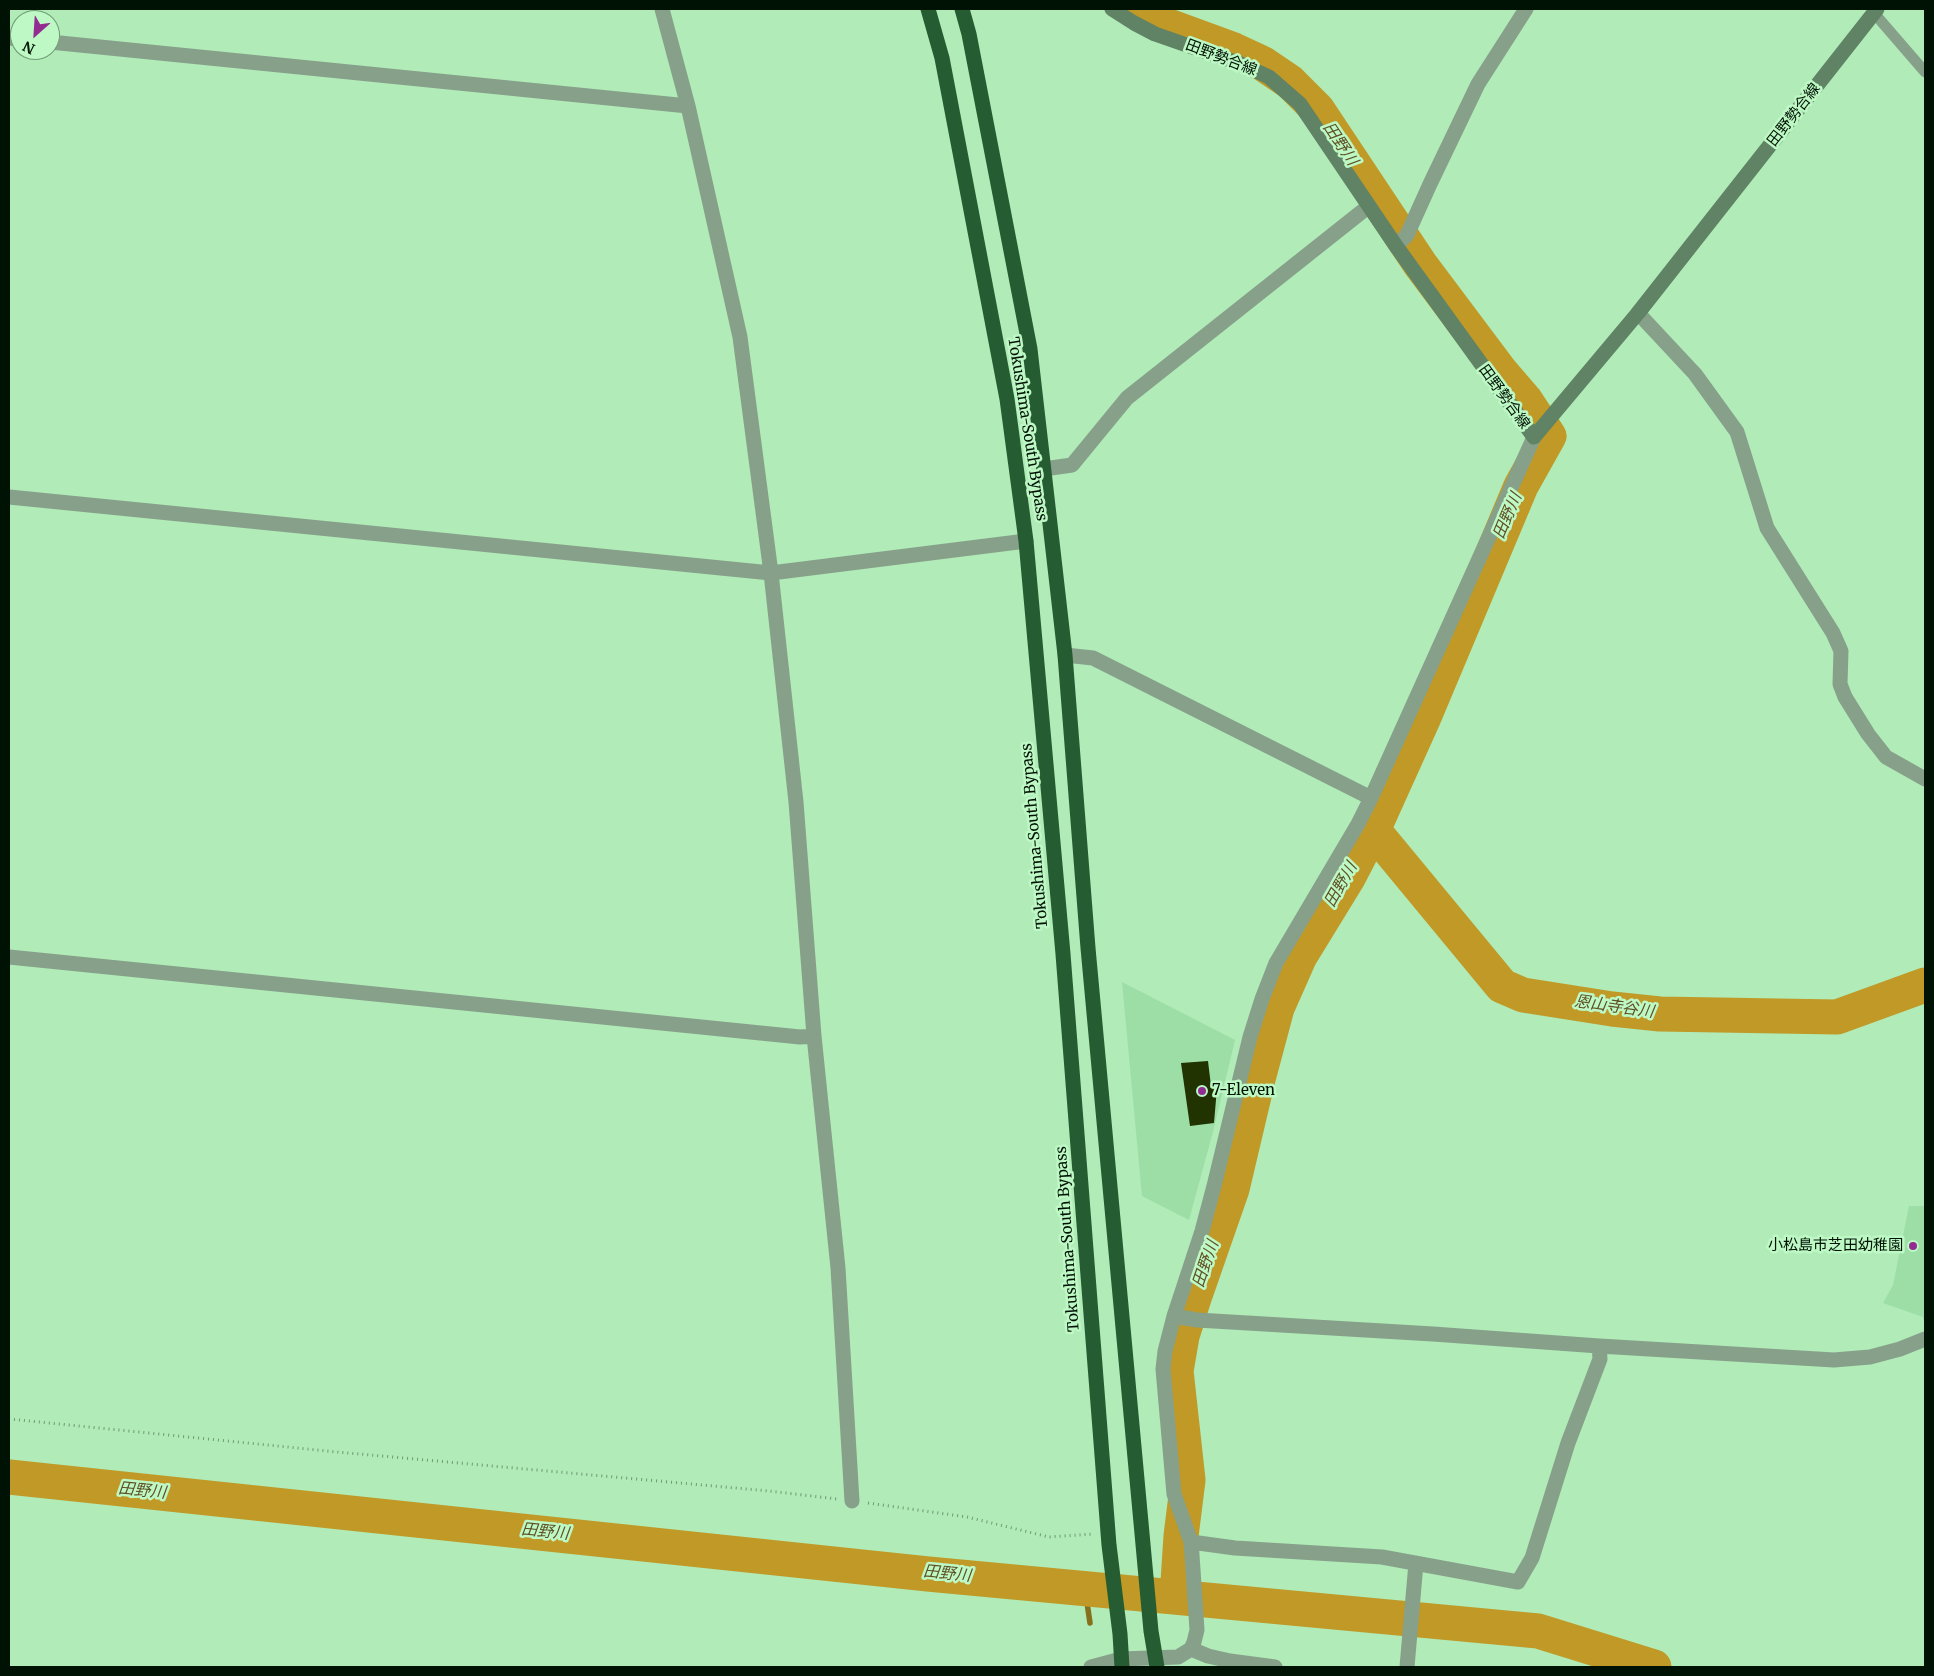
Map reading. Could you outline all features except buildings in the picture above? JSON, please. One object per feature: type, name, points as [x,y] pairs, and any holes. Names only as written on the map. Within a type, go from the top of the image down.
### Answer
[{"type":"highway","name":"Tokushima-South Bypass","points":[[928,9],[942,58],[1007,399],[1026,541],[1062,934],[1109,1539],[1122,1663]]},
{"type":"highway","name":"Tokushima-South Bypass","points":[[962,9],[969,34],[1030,349],[1044,468],[1065,655],[1088,948],[1156,1663]]},
{"type":"main road","name":"田野勢合線","points":[[1112,9],[1156,34],[1241,64],[1269,77],[1300,104],[1369,206],[1401,242],[1534,437],[1638,312],[1876,11]]},
{"type":"street","points":[[662,9],[688,106],[740,337],[771,573],[796,802],[814,1036],[838,1268],[852,1501]]},
{"type":"street","points":[[1401,242],[1478,84],[1526,9]]},
{"type":"street","points":[[60,43],[688,106]]},
{"type":"street","points":[[1044,468],[1072,465],[1127,398],[1369,206]]},
{"type":"street","points":[[1638,312],[1695,374],[1737,432],[1768,528],[1833,633],[1841,651],[1840,684],[1845,696],[1868,734],[1886,757],[1925,779]]},
{"type":"street","points":[[1091,1667],[1122,1663],[1156,1663],[1178,1657],[1191,1649],[1197,1630],[1191,1548],[1174,1494],[1163,1369],[1165,1351],[1178,1317],[1202,1230],[1250,1037],[1276,962],[1358,824],[1371,798],[1534,437]]},
{"type":"street","points":[[9,497],[771,573],[1026,541]]},
{"type":"street","points":[[1065,655],[1093,658],[1371,798]]},
{"type":"street","points":[[9,958],[800,1037],[814,1036]]},
{"type":"street","points":[[1178,1317],[1197,1320],[1834,1360],[1870,1356],[1900,1349],[1925,1340]]},
{"type":"street","points":[[1191,1548],[1235,1548],[1382,1557],[1518,1582],[1532,1558],[1568,1443],[1600,1359],[1599,1346]]},
{"type":"street","points":[[1407,1666],[1416,1563]]},
{"type":"street","points":[[1191,1649],[1208,1656],[1230,1661],[1275,1667]]},
{"type":"lane","points":[[1876,11],[1925,72]]},
{"type":"path","points":[[9,1419],[337,1452],[769,1490],[967,1518],[1049,1537],[1109,1539]]},
{"type":"shaded area","points":[[1122,982],[1235,1040],[1189,1220],[1142,1196]]},
{"type":"shaded area","name":"小松島市芝田幼稚園","points":[[1909,1206],[1925,1206],[1925,1327],[1923,1317],[1883,1303],[1893,1285]]},
{"type":"waterway","name":"田野川","points":[[1133,9],[1152,20],[1234,50],[1262,63],[1290,82],[1317,109],[1420,264],[1501,372],[1526,401],[1549,436],[1521,486],[1424,717],[1373,830],[1349,876],[1300,956],[1277,1008],[1232,1189],[1182,1336],[1176,1371],[1188,1480],[1181,1536],[1177,1597]]},
{"type":"waterway","name":"恩山寺谷川","points":[[1373,830],[1502,986],[1523,995],[1612,1009],[1660,1014],[1837,1017],[1925,985]]},
{"type":"waterway","name":"田野川","points":[[9,1477],[928,1574],[1538,1631],[1654,1667]]},
{"type":"waterway","points":[[1085,1589],[1090,1623]]},
{"type":"place","name":"7-Eleven","points":[[1202,1091]]},
{"type":"place","name":"小松島市芝田幼稚園","points":[[1913,1246]]}]
